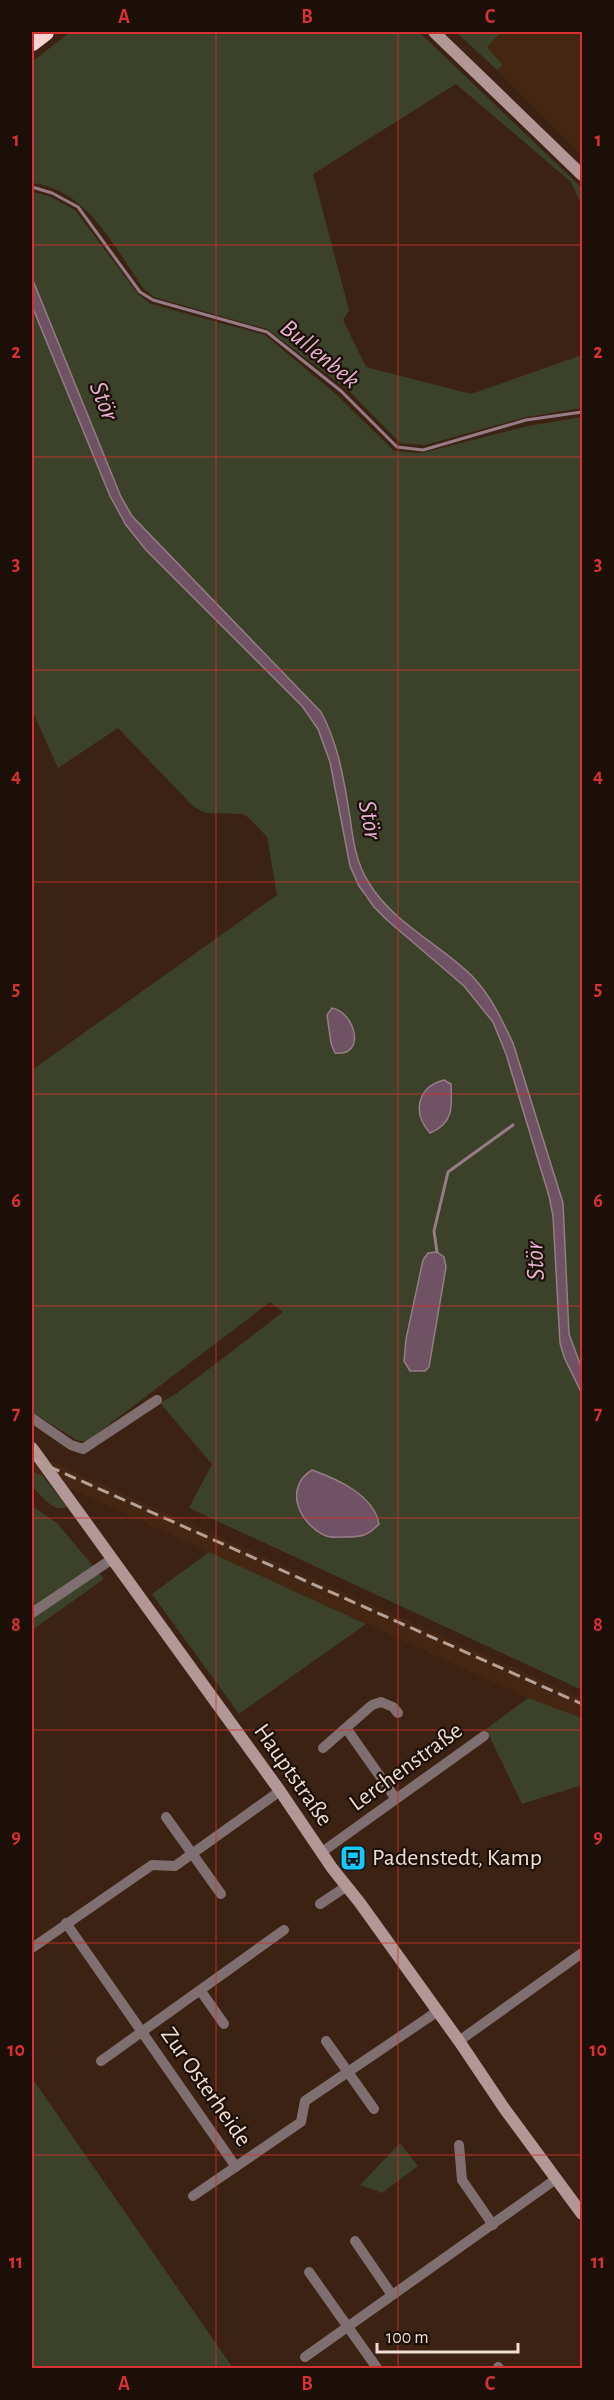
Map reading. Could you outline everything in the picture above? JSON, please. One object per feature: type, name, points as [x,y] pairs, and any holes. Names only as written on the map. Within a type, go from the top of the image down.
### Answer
[{"type":"highway","points":[[32,42],[45,32]]},
{"type":"street","points":[[435,32],[582,175]]},
{"type":"street","points":[[32,1418],[71,1445],[83,1449],[157,1400]]},
{"type":"street","name":"Hauptstraße","points":[[32,1448],[582,2214]]},
{"type":"street","points":[[32,1613],[112,1559]]},
{"type":"street","points":[[323,1748],[372,1705],[381,1702],[393,1707],[398,1713]]},
{"type":"street","points":[[346,1728],[396,1799]]},
{"type":"street","name":"Lerchenstraße","points":[[322,1852],[484,1736]]},
{"type":"street","points":[[32,1948],[152,1865],[175,1866],[280,1791]]},
{"type":"street","points":[[166,1817],[221,1894]]},
{"type":"street","points":[[320,1904],[347,1886]]},
{"type":"street","name":"Zur Osterheide","points":[[66,1923],[236,2167]]},
{"type":"street","name":"Zur Osterheide","points":[[101,2061],[284,1930]]},
{"type":"street","points":[[459,2041],[582,1953]]},
{"type":"street","points":[[200,1990],[224,2024]]},
{"type":"street","name":"Zur Osterheide","points":[[193,2196],[301,2122],[305,2101],[438,2011]]},
{"type":"street","points":[[326,2041],[374,2109]]},
{"type":"street","points":[[459,2145],[462,2180],[493,2225]]},
{"type":"street","points":[[305,2357],[556,2179]]},
{"type":"street","points":[[355,2241],[392,2295]]},
{"type":"street","points":[[309,2272],[377,2368]]},
{"type":"shaded area","points":[[501,32],[582,32],[582,156],[497,70],[503,65],[487,47]]},
{"type":"shaded area","points":[[32,278],[121,497],[132,516],[321,712],[337,750],[356,851],[369,883],[379,897],[404,922],[473,977],[491,1000],[505,1026],[513,1043],[563,1203],[569,1334],[582,1369],[582,1394],[564,1357],[560,1343],[553,1216],[549,1196],[506,1054],[493,1022],[464,986],[387,920],[359,886],[350,866],[330,762],[318,729],[302,706],[146,550],[126,525],[110,496],[32,306]]},
{"type":"shaded area","points":[[332,1008],[347,1017],[354,1034],[351,1048],[345,1052],[335,1053],[331,1043],[327,1015]]},
{"type":"shaded area","points":[[444,1080],[451,1084],[450,1113],[444,1124],[430,1133],[421,1117],[420,1102],[428,1088]]},
{"type":"shaded area","points":[[437,1252],[444,1257],[446,1267],[429,1367],[425,1371],[410,1371],[404,1361],[406,1339],[423,1260],[428,1253]]},
{"type":"shaded area","points":[[32,1453],[582,1698],[582,1718],[528,1698],[32,1471]]},
{"type":"shaded area","points":[[312,1470],[343,1483],[362,1497],[376,1514],[379,1524],[368,1533],[356,1537],[331,1537],[316,1530],[302,1515],[297,1496],[298,1486]]},
{"type":"green space","points":[[70,32],[419,32],[582,188],[582,206],[571,182],[456,84],[313,174],[349,310],[343,320],[366,367],[471,394],[582,355],[582,408],[526,417],[425,445],[400,443],[348,390],[267,329],[154,297],[143,288],[109,238],[84,208],[69,196],[52,188],[32,183],[32,62]]},
{"type":"green space","points":[[456,32],[501,32],[487,47],[503,65],[497,70]]},
{"type":"green space","points":[[32,192],[49,196],[75,210],[138,294],[151,304],[265,335],[336,394],[394,451],[422,453],[528,426],[582,417],[582,1369],[569,1334],[563,1203],[513,1043],[491,1000],[473,977],[403,921],[378,896],[368,882],[354,847],[335,745],[329,727],[146,533],[132,516],[121,497],[32,278]]},
{"type":"green space","points":[[32,306],[110,496],[126,525],[146,550],[302,706],[318,729],[324,743],[364,896],[387,920],[464,986],[493,1022],[506,1054],[549,1196],[553,1216],[564,1357],[582,1394],[582,1690],[189,1508],[212,1464],[160,1403],[176,1394],[283,1312],[270,1302],[86,1442],[76,1440],[32,1412],[32,1070],[277,895],[267,837],[249,818],[243,814],[206,813],[194,807],[118,728],[58,768],[32,710]]},
{"type":"green space","points":[[32,1471],[43,1476],[67,1507],[52,1506],[32,1487]]},
{"type":"green space","points":[[32,1506],[57,1523],[104,1579],[32,1630]]},
{"type":"green space","points":[[209,1552],[366,1624],[239,1714],[152,1594]]},
{"type":"green space","points":[[528,1698],[582,1718],[582,1785],[522,1804],[486,1729]]},
{"type":"green space","points":[[32,2078],[233,2368],[32,2368]]},
{"type":"green space","points":[[400,2143],[418,2166],[382,2193],[360,2185]]},
{"type":"waterway","name":"Bullenbek","points":[[32,187],[52,193],[78,207],[140,292],[153,300],[267,332],[341,391],[397,447],[423,450],[526,420],[582,412]]},
{"type":"waterway","points":[[437,1252],[434,1231],[448,1172],[513,1125]]},
{"type":"railway","points":[[32,1459],[582,1704]]},
{"type":"place","name":"Padenstedt, Kamp","points":[[353,1858]]},
{"type":"water label","name":"Stör","points":[[104,401]]},
{"type":"water label","name":"Stör","points":[[370,820]]},
{"type":"water label","name":"Stör","points":[[535,1261]]}]
